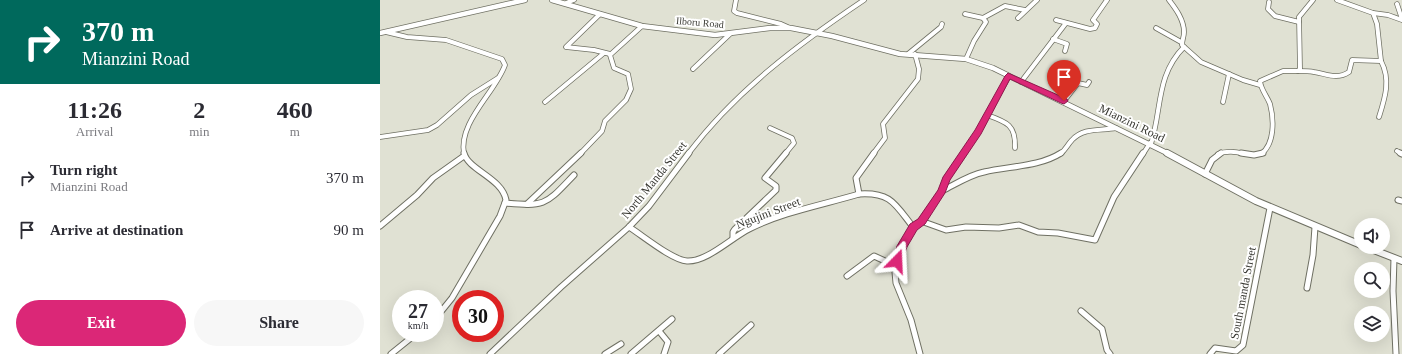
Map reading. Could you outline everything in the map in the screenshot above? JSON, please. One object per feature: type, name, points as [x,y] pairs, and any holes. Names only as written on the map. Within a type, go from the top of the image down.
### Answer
[{"type":"street","points":[[380,33],[525,0]]},
{"type":"street","name":"Ilboru Road","points":[[552,0],[642,26],[714,34],[770,28],[791,28],[815,33]]},
{"type":"street","points":[[566,3],[574,0]]},
{"type":"street","points":[[736,0],[734,8],[736,12],[791,28]]},
{"type":"street","points":[[815,33],[864,0]]},
{"type":"street","points":[[1018,18],[1037,0]]},
{"type":"street","points":[[1056,20],[1095,28],[1097,24],[1093,20],[1107,0]]},
{"type":"street","points":[[1169,0],[1176,9],[1182,24],[1184,32],[1181,42]]},
{"type":"street","points":[[1298,71],[1300,69],[1298,22],[1300,14],[1313,0]]},
{"type":"street","points":[[1337,0],[1373,13],[1388,15],[1402,20]]},
{"type":"street","points":[[1345,4],[1351,0]]},
{"type":"street","points":[[1269,2],[1268,9],[1273,14],[1298,22]]},
{"type":"street","points":[[1397,4],[1402,20]]},
{"type":"street","points":[[965,14],[983,18],[1004,6],[1025,10]]},
{"type":"street","points":[[1373,13],[1377,24],[1381,62],[1388,80],[1379,117]]},
{"type":"street","points":[[600,14],[566,47],[594,50],[610,54]]},
{"type":"street","points":[[966,59],[974,41],[985,25],[986,22],[983,18]]},
{"type":"street","points":[[1022,82],[1066,23]]},
{"type":"street","points":[[908,54],[942,24]]},
{"type":"street","points":[[610,54],[642,26]]},
{"type":"street","points":[[1156,28],[1181,42],[1184,47],[1201,62],[1260,85]]},
{"type":"street","points":[[386,32],[407,37],[446,40],[496,56],[502,59],[505,65],[468,129],[463,142],[462,150],[464,156],[472,165],[486,174],[503,193],[506,197],[505,203],[496,222],[452,298],[444,308]]},
{"type":"street","points":[[693,68],[731,33]]},
{"type":"street","name":"Mianzini Road","points":[[815,33],[888,51],[966,59],[988,66],[1150,143],[1270,208],[1354,242]]},
{"type":"street","name":"North Manda Street","points":[[490,354],[566,281],[629,227],[649,206],[694,146],[725,110],[815,33]]},
{"type":"street","points":[[1053,39],[1067,44],[1065,51]]},
{"type":"street","points":[[921,221],[946,230],[966,227],[1000,228],[1020,225],[1038,232],[1058,233],[1095,240],[1114,197],[1150,143],[1167,70],[1173,58],[1184,47]]},
{"type":"street","points":[[545,102],[604,53]]},
{"type":"street","points":[[527,204],[565,169],[602,131],[605,121],[629,95],[631,89],[628,74],[614,68],[610,54]]},
{"type":"street","points":[[859,194],[856,178],[885,138],[882,128],[883,124],[918,79],[919,69],[915,54]]},
{"type":"street","points":[[1205,174],[1214,158],[1221,152],[1256,155],[1267,150],[1270,144],[1272,121],[1270,106],[1260,85],[1260,81],[1264,78],[1272,77],[1283,71],[1298,71],[1340,77],[1349,72],[1352,60],[1381,62]]},
{"type":"street","points":[[1223,102],[1229,74]]},
{"type":"street","points":[[920,354],[910,320],[896,283],[896,266],[902,246],[913,227],[921,221],[942,191],[946,179],[978,132],[1008,76]]},
{"type":"street","points":[[380,137],[428,130],[437,125],[471,95],[499,77]]},
{"type":"street","points":[[1064,101],[1078,83],[1087,85],[1089,82]]},
{"type":"street","points":[[987,115],[1007,122],[1012,128],[1016,137],[1015,148]]},
{"type":"street","points":[[733,238],[733,232],[735,229],[776,190],[776,186],[765,178],[794,143],[792,138],[770,128]]},
{"type":"street","points":[[942,191],[970,176],[983,172],[1050,160],[1066,150],[1072,140],[1083,132],[1116,128]]},
{"type":"street","points":[[1397,151],[1402,154]]},
{"type":"street","points":[[380,226],[417,195],[433,178],[464,156]]},
{"type":"street","points":[[505,203],[527,204],[550,200],[574,175]]},
{"type":"street","name":"Ngujini Street","points":[[629,227],[671,254],[686,261],[720,248],[733,238],[750,229],[788,214],[859,194],[873,193],[888,197],[913,227]]},
{"type":"street","name":"South manda Street","points":[[1210,354],[1215,348],[1236,351],[1244,345],[1270,208]]},
{"type":"street","points":[[1308,288],[1313,255],[1315,227]]},
{"type":"street","points":[[1384,254],[1402,261]]},
{"type":"street","points":[[847,276],[874,256],[896,266]]},
{"type":"street","points":[[1394,258],[1393,291],[1396,354]]},
{"type":"street","points":[[1081,310],[1102,329],[1107,350],[1110,354]]},
{"type":"street","points":[[631,354],[672,319]]},
{"type":"street","points":[[719,354],[750,325]]},
{"type":"street","points":[[659,331],[668,342],[664,354]]},
{"type":"street","points":[[391,354],[406,342]]},
{"type":"street","points":[[605,354],[621,344]]},
{"type":"route","points":[[897,261],[902,246],[913,227],[921,221],[942,191],[946,179],[978,132],[1008,76],[1064,101]]}]
